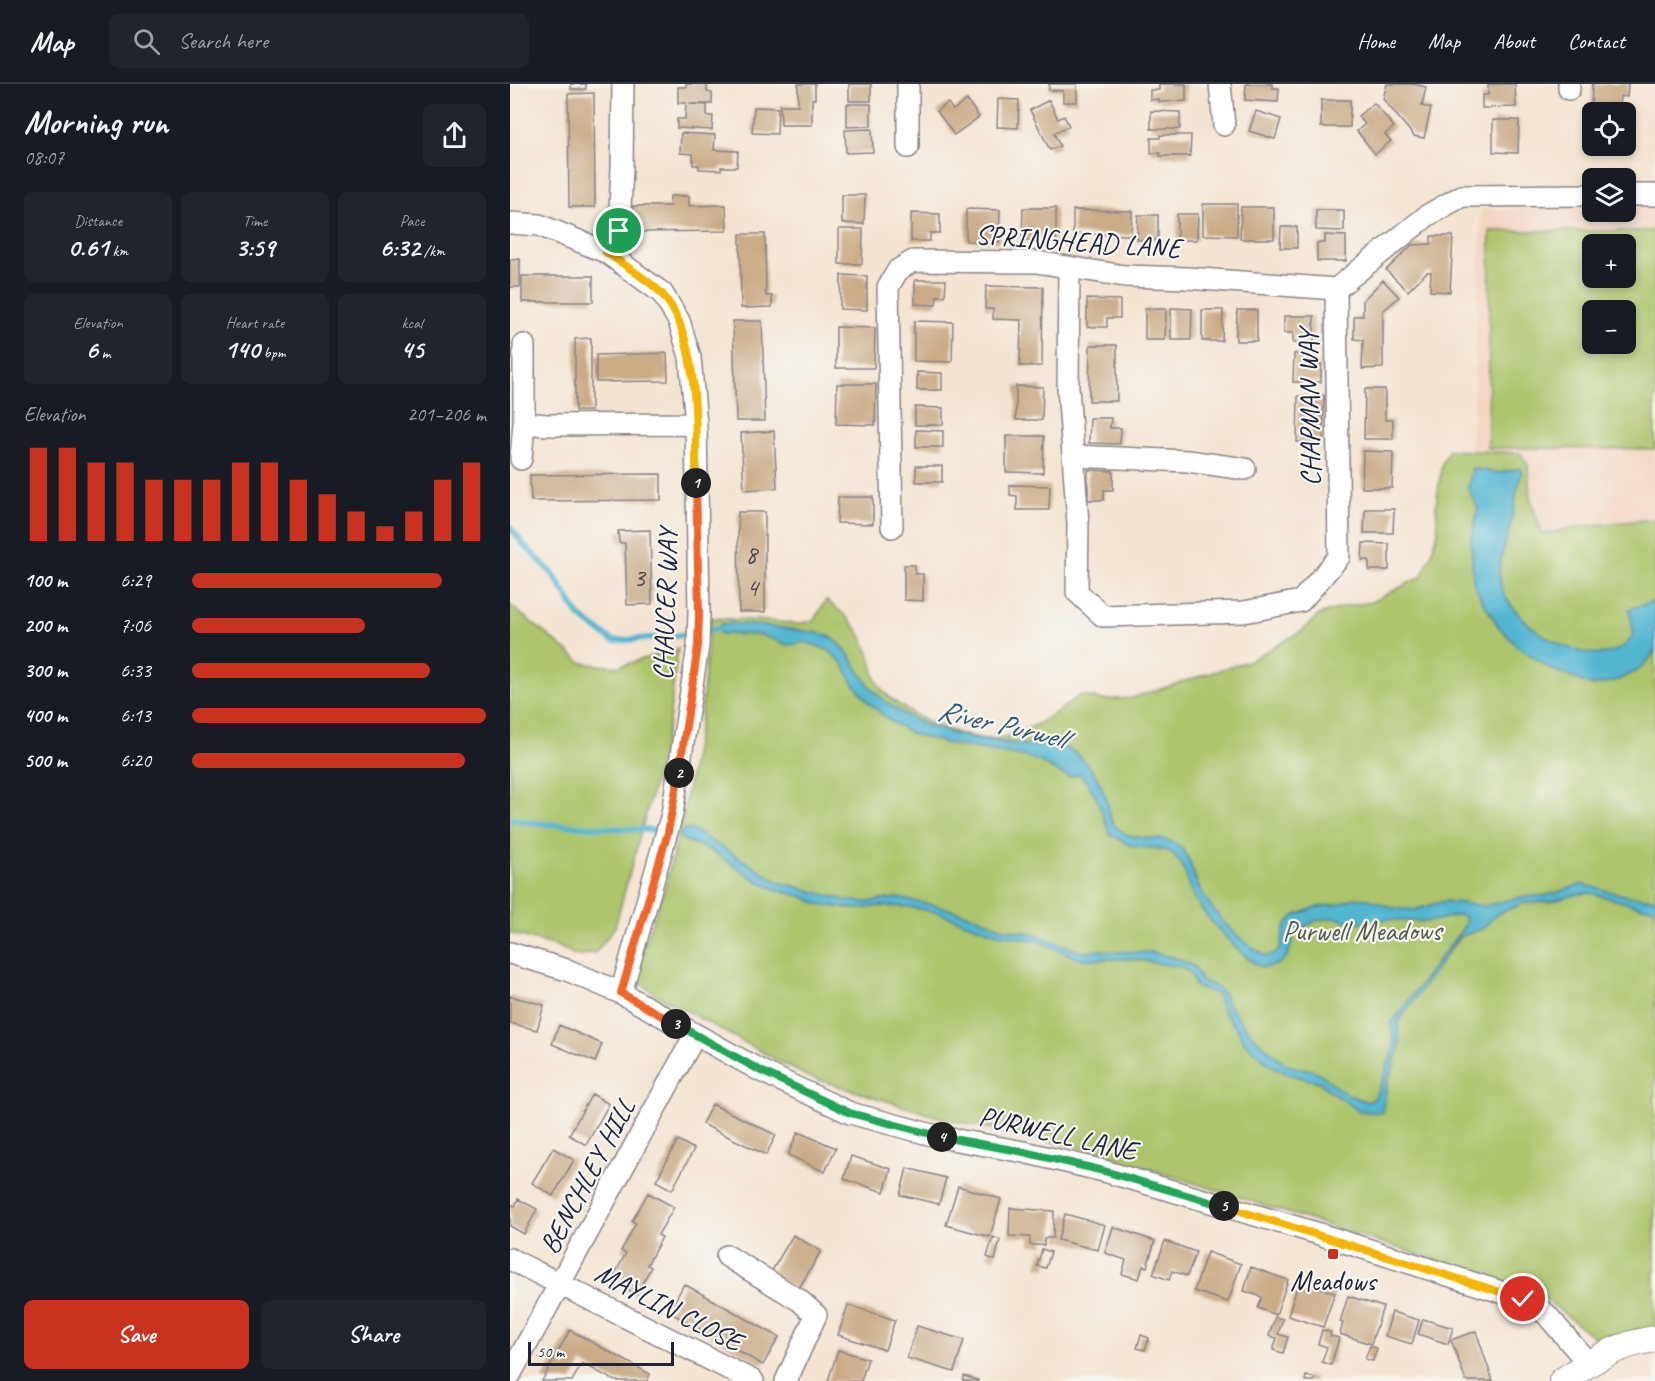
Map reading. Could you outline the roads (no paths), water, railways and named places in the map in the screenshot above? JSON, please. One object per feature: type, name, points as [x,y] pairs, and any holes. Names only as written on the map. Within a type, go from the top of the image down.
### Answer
[{"type":"street","points":[[606,252],[619,231],[623,84]]},
{"type":"street","points":[[908,84],[908,147]]},
{"type":"street","points":[[1220,84],[1224,125]]},
{"type":"street","name":"CHAPMAN WAY","points":[[1073,456],[1078,523],[1077,592],[1103,616],[1244,612],[1301,601],[1339,557],[1336,289],[1428,215],[1462,196],[1582,195]]},
{"type":"street","points":[[1636,195],[1655,195]]},
{"type":"street","name":"CHAUCER WAY","points":[[510,223],[539,225],[606,252],[662,293],[679,321],[690,357],[696,424],[698,646],[672,814],[621,993]]},
{"type":"street","name":"SPRINGHEAD LANE","points":[[892,527],[888,287],[898,270],[913,261],[1036,261],[1125,276],[1187,278],[1336,289]]},
{"type":"street","points":[[1069,267],[1068,387],[1073,456],[1188,461],[1245,469]]},
{"type":"street","points":[[521,459],[524,423],[524,345]]},
{"type":"street","points":[[524,423],[547,425],[696,424]]},
{"type":"street","name":"PURWELL LANE","points":[[510,952],[567,970],[621,993],[761,1071],[850,1113],[940,1137],[1024,1152],[1104,1171],[1313,1232],[1523,1299],[1546,1314],[1588,1363]]},
{"type":"street","name":"BENCHLEY HILL","points":[[510,1375],[695,1035]]},
{"type":"street","points":[[727,1256],[799,1300],[816,1315],[786,1381]]},
{"type":"street","name":"MAYLIN CLOSE","points":[[510,1259],[753,1381]]},
{"type":"street","points":[[1562,1381],[1588,1363],[1633,1342],[1655,1339]]},
{"type":"water","points":[[1472,468],[1500,473],[1519,468],[1522,473],[1501,560],[1500,577],[1508,602],[1540,633],[1561,645],[1583,652],[1603,653],[1621,648],[1634,633],[1629,609],[1655,601],[1655,650],[1648,661],[1637,671],[1618,680],[1593,686],[1551,669],[1517,646],[1499,627],[1482,601],[1473,581],[1471,541],[1478,508],[1468,489]]},
{"type":"water","points":[[721,624],[761,625],[829,636],[847,652],[879,696],[906,715],[932,727],[982,739],[1051,746],[1073,751],[1088,765],[1099,781],[1115,826],[1131,836],[1171,841],[1183,849],[1197,884],[1213,909],[1238,936],[1266,956],[1275,954],[1280,949],[1285,926],[1294,916],[1317,907],[1340,904],[1355,898],[1368,899],[1393,908],[1414,910],[1445,901],[1484,906],[1522,897],[1549,895],[1582,884],[1627,896],[1655,899],[1655,908],[1642,907],[1590,893],[1579,894],[1549,902],[1524,903],[1496,915],[1482,929],[1459,937],[1399,1021],[1400,1045],[1388,1079],[1382,1113],[1359,1111],[1320,1082],[1287,1074],[1270,1065],[1244,1042],[1225,1014],[1216,994],[1195,986],[1191,974],[1181,967],[1132,959],[1079,959],[1038,941],[997,934],[936,912],[908,907],[880,906],[858,909],[821,905],[761,883],[708,849],[683,840],[678,834],[686,829],[695,831],[779,882],[845,900],[868,902],[897,898],[977,917],[1005,929],[1035,934],[1082,952],[1101,950],[1151,952],[1179,959],[1195,967],[1201,981],[1219,989],[1251,1033],[1285,1064],[1319,1073],[1342,1091],[1368,1102],[1375,1098],[1392,1054],[1394,1042],[1392,1022],[1465,925],[1465,917],[1459,915],[1428,922],[1378,919],[1355,923],[1336,918],[1318,920],[1296,931],[1289,954],[1281,962],[1268,967],[1259,966],[1235,947],[1203,910],[1195,899],[1181,863],[1172,853],[1161,849],[1130,845],[1110,834],[1095,794],[1080,774],[1069,777],[1041,762],[1023,756],[949,744],[912,734],[890,721],[868,702],[842,663],[828,650],[805,642],[788,645],[761,635],[721,634],[717,629]]},
{"type":"waterway","name":"River Purwell","points":[[510,527],[523,544],[553,574],[579,616],[613,641],[675,636],[723,628]]},
{"type":"waterway","name":"River Purwell","points":[[510,819],[542,824],[665,831]]},
{"type":"place","name":"Meadows","points":[[1333,1254]]},
{"type":"park label","name":"Purwell Meadows","points":[[1362,930]]}]
